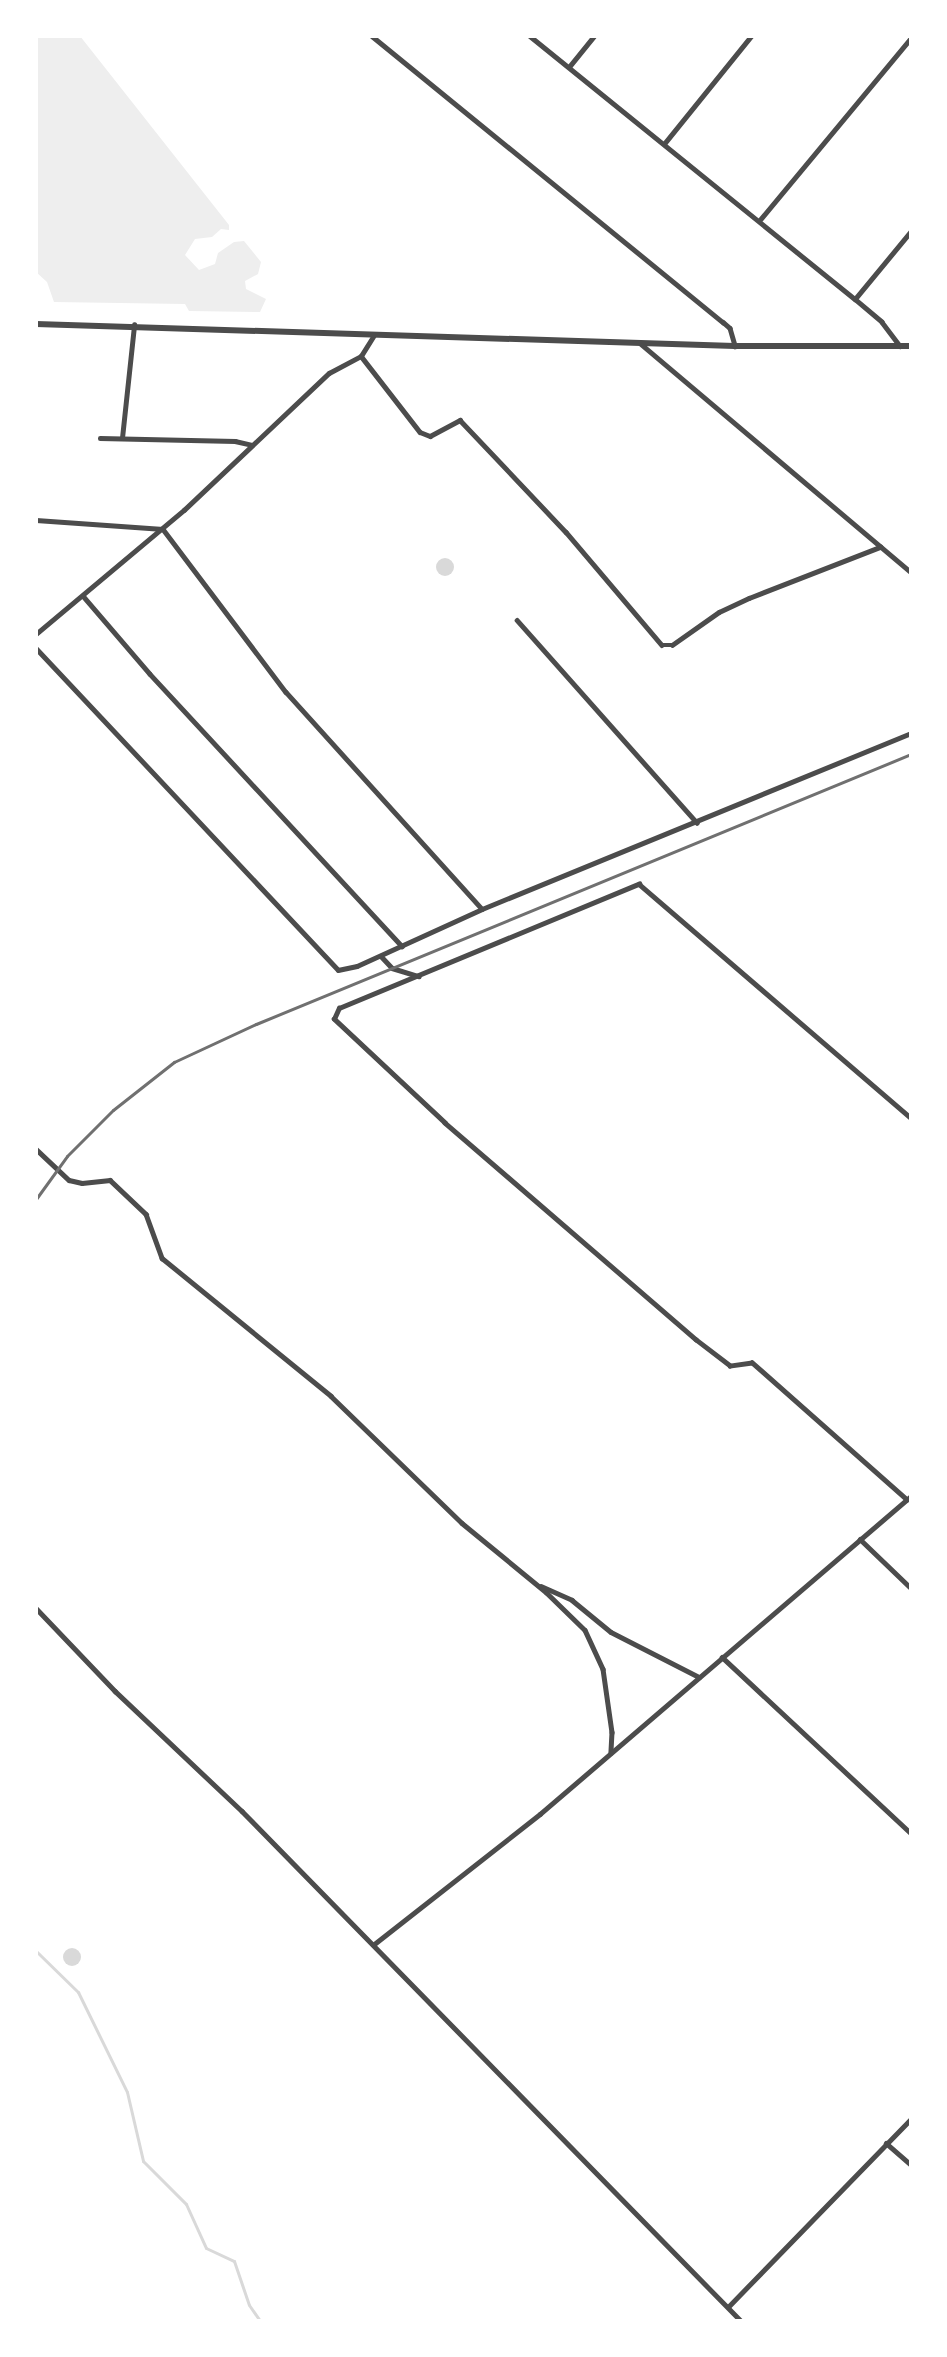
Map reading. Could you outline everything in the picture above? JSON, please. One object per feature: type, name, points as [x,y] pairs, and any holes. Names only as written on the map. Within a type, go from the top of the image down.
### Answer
[{"type":"street","points":[[372,36],[723,322],[730,328],[735,346]]},
{"type":"street","points":[[530,36],[855,299],[882,322],[900,347]]},
{"type":"street","points":[[569,67],[594,36]]},
{"type":"street","points":[[664,144],[751,36]]},
{"type":"street","points":[[759,221],[911,38]]},
{"type":"street","points":[[855,299],[911,231]]},
{"type":"street","points":[[36,324],[134,325],[735,346],[911,346]]},
{"type":"street","points":[[122,438],[134,325]]},
{"type":"street","points":[[36,634],[84,597],[162,529],[329,373],[361,356],[374,335]]},
{"type":"street","points":[[639,342],[911,572]]},
{"type":"street","points":[[361,356],[420,432],[430,436],[460,420],[566,532],[662,645],[672,645],[700,624],[742,602],[880,546]]},
{"type":"street","points":[[100,438],[235,441],[252,445]]},
{"type":"street","points":[[36,520],[162,529],[286,692],[482,909]]},
{"type":"street","points":[[84,597],[150,674],[402,946]]},
{"type":"street","points":[[517,620],[697,824]]},
{"type":"street","points":[[36,648],[334,967],[346,970],[482,909],[697,824],[911,733]]},
{"type":"street","points":[[373,1945],[540,1814],[909,1498],[752,1364],[730,1366],[712,1353],[445,1123],[334,1019],[339,1008],[639,884],[911,1118]]},
{"type":"street","points":[[381,956],[392,968],[406,975],[420,976]]},
{"type":"street","points":[[36,1149],[69,1180],[82,1183],[110,1180],[146,1214],[162,1258],[331,1396],[462,1523],[533,1582],[585,1630],[597,1649],[607,1692],[611,1752]]},
{"type":"street","points":[[860,1539],[911,1588]]},
{"type":"street","points":[[533,1582],[572,1600],[611,1632],[699,1677]]},
{"type":"street","points":[[36,1608],[115,1691],[242,1811],[741,2321]]},
{"type":"street","points":[[722,1657],[911,1833]]},
{"type":"street","points":[[728,2307],[911,2119]]},
{"type":"street","points":[[886,2143],[911,2165]]},
{"type":"shaded area","points":[[36,36],[80,36],[229,225],[229,230],[221,229],[212,237],[195,239],[185,255],[199,270],[215,264],[218,253],[234,242],[244,241],[261,262],[258,274],[245,281],[246,289],[266,299],[260,312],[189,311],[185,304],[54,302],[47,282],[36,272]]},
{"type":"shaded area","points":[[445,558],[451,561],[454,567],[451,573],[445,576],[439,573],[436,567],[439,561]]},
{"type":"shaded area","points":[[72,1948],[80,1953],[81,1957],[76,1965],[72,1966],[64,1961],[63,1957],[68,1949]]},
{"type":"waterway","points":[[36,1951],[78,1992],[127,2092],[143,2161],[186,2204],[206,2248],[234,2261],[249,2305],[260,2321]]},
{"type":"railway","points":[[36,1199],[67,1156],[113,1110],[174,1062],[256,1024],[911,754]]}]
